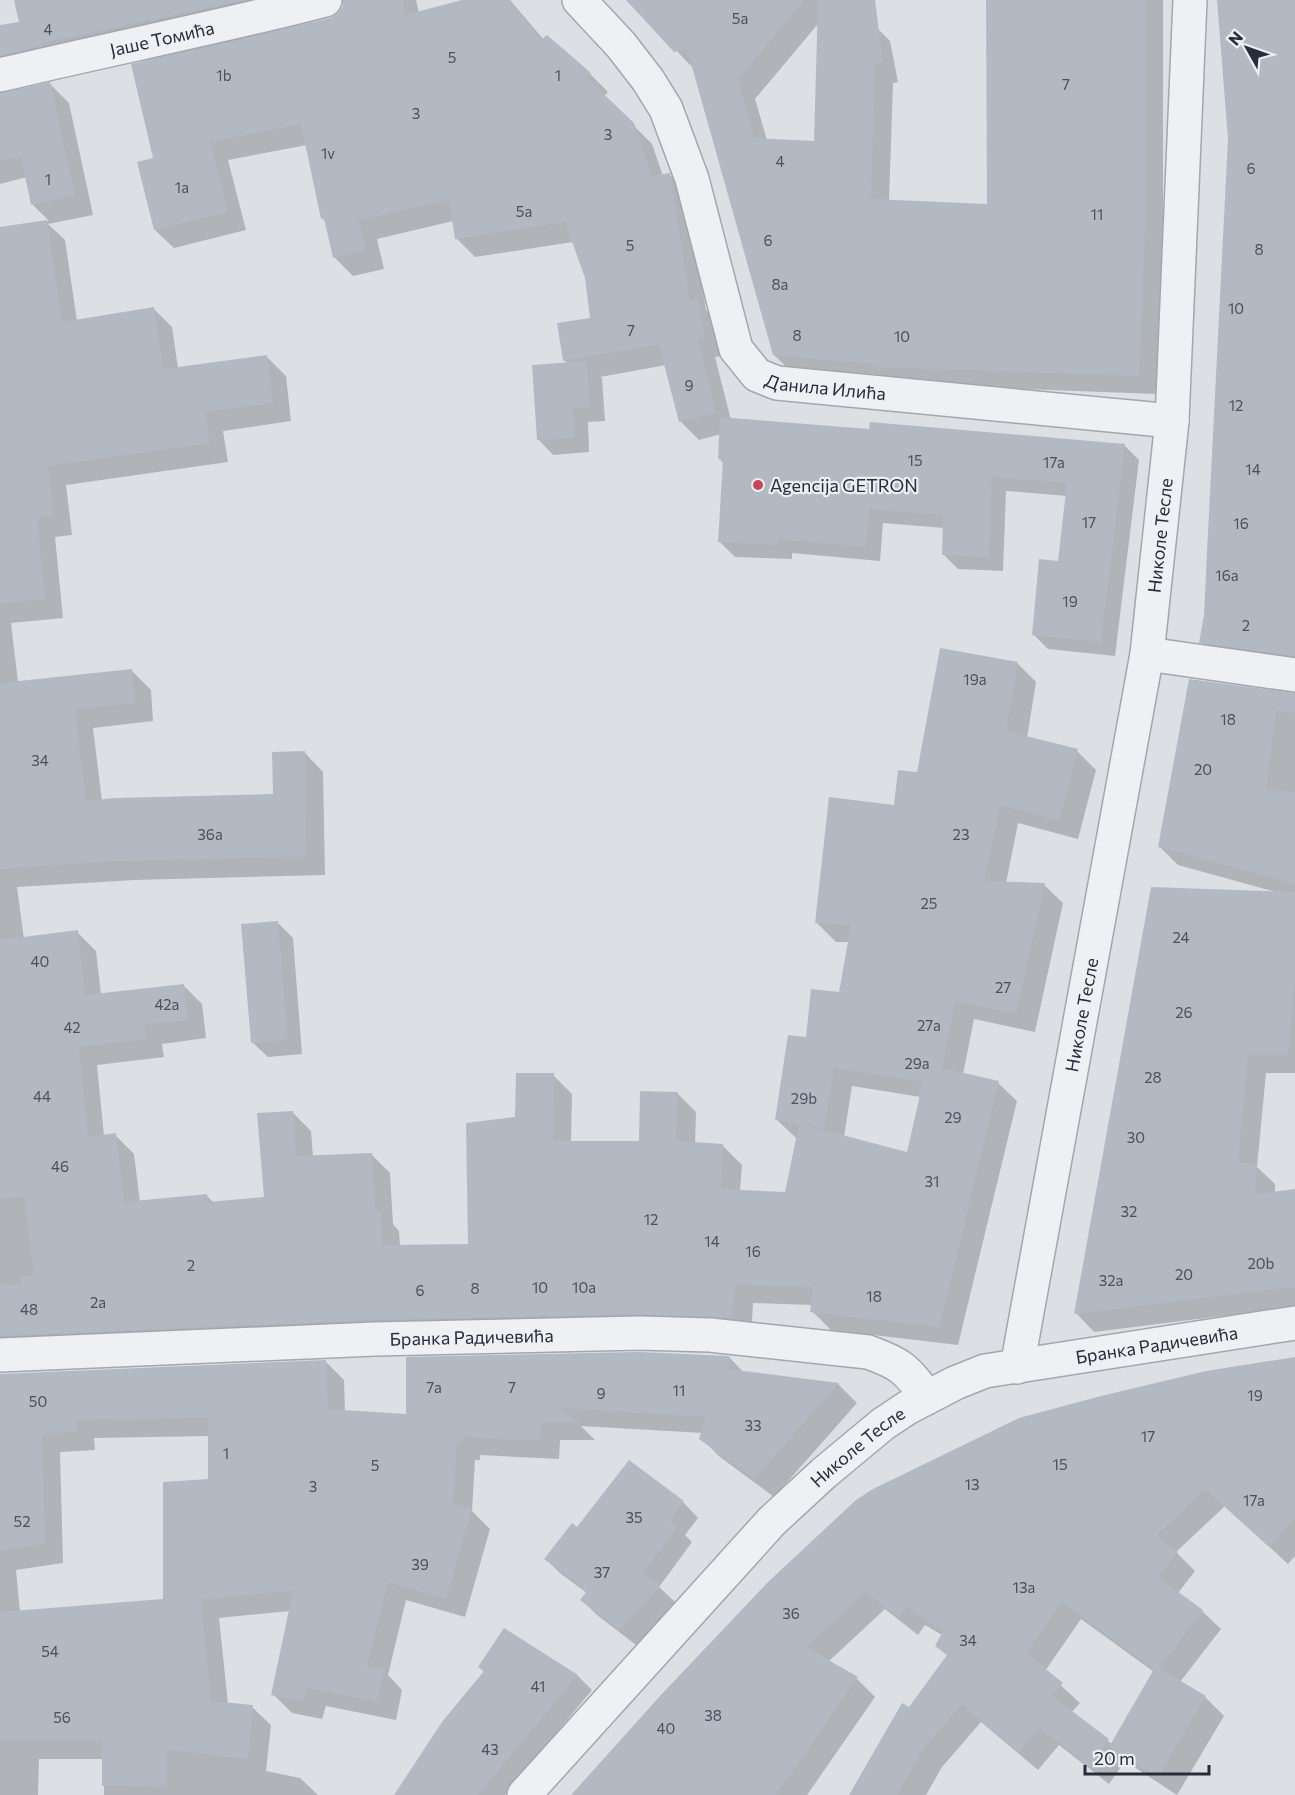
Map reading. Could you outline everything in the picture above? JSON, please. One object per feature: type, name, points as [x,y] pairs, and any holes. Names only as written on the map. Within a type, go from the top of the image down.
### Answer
[{"type":"street","name":"Јаше Томића","points":[[0,75],[325,0]]},
{"type":"street","name":"Данила Илића","points":[[579,0],[628,54],[666,109],[692,179],[736,349],[757,375],[777,383],[1172,420]]},
{"type":"street","name":"Николе Тесле","points":[[525,1795],[772,1521],[824,1473],[883,1424],[927,1397],[985,1371],[1017,1367],[1147,654],[1172,420],[1190,0]]},
{"type":"street","points":[[1147,654],[1295,675]]},
{"type":"street","name":"Бранка Радичевића","points":[[1017,1367],[1295,1323]]},
{"type":"street","name":"Бранка Радичевића","points":[[0,1354],[375,1339],[639,1333],[710,1335],[868,1352],[892,1360],[900,1366],[927,1397]]},
{"type":"building","points":[[14,0],[246,0],[42,43],[42,46],[0,56],[0,25],[19,22]]},
{"type":"building","points":[[343,0],[403,0],[405,15],[462,0],[510,0],[541,40],[547,35],[591,73],[586,77],[634,123],[652,176],[670,173],[690,301],[698,300],[705,337],[698,339],[716,413],[679,422],[659,345],[563,361],[557,323],[590,318],[585,278],[565,222],[455,239],[449,200],[359,220],[366,251],[333,258],[324,218],[321,219],[301,124],[210,142],[228,212],[154,230],[137,162],[153,158],[131,64],[330,18],[338,13],[343,6]]},
{"type":"building","points":[[626,0],[804,0],[738,80],[754,138],[814,141],[818,0],[875,0],[883,63],[875,64],[871,199],[987,204],[986,0],[1145,0],[1145,233],[1139,376],[872,367],[872,364],[773,355],[687,49],[674,52]]},
{"type":"building","points":[[1217,0],[1295,0],[1295,656],[1199,643],[1204,615],[1228,139]]},
{"type":"building","points":[[50,82],[75,196],[31,205],[21,156],[0,161],[0,93]]},
{"type":"building","points":[[47,220],[62,322],[154,307],[163,369],[267,355],[273,403],[205,412],[210,443],[48,466],[54,516],[37,518],[45,599],[0,604],[0,227]]},
{"type":"building","points":[[587,361],[590,407],[573,408],[575,438],[537,440],[532,365]]},
{"type":"building","points":[[720,417],[869,429],[870,422],[1125,444],[1101,642],[1032,635],[1039,559],[1058,561],[1067,483],[992,477],[989,557],[942,555],[943,515],[869,509],[866,547],[778,539],[778,545],[718,542],[723,460],[718,459]]},
{"type":"building","points":[[940,648],[1018,662],[1006,731],[1078,749],[1059,821],[1000,805],[984,881],[1045,883],[1016,1014],[955,1001],[942,1068],[999,1081],[939,1327],[810,1312],[813,1287],[735,1285],[732,1319],[639,1314],[375,1320],[0,1336],[0,1285],[21,1284],[21,1276],[34,1276],[24,1196],[0,1199],[0,940],[78,930],[85,995],[184,984],[188,1020],[144,1025],[146,1039],[79,1047],[88,1137],[116,1133],[124,1202],[207,1194],[208,1202],[264,1197],[257,1113],[293,1111],[296,1156],[372,1153],[375,1211],[381,1211],[382,1245],[468,1244],[466,1123],[515,1117],[516,1073],[554,1073],[553,1141],[639,1141],[640,1091],[678,1092],[676,1141],[723,1144],[721,1189],[785,1192],[799,1124],[775,1120],[788,1035],[806,1037],[811,989],[839,992],[851,925],[815,923],[829,797],[894,805],[898,770],[917,772]],"holes":[[[834,1068],[923,1082],[907,1152],[800,1124],[824,1128]]]},
{"type":"building","points":[[132,669],[135,703],[75,709],[86,801],[114,798],[273,794],[272,752],[305,751],[306,857],[115,861],[0,869],[0,683]]},
{"type":"building","points":[[1189,679],[1295,693],[1295,713],[1276,711],[1266,790],[1295,792],[1295,884],[1158,847]]},
{"type":"building","points":[[1151,887],[1295,892],[1295,979],[1288,1055],[1248,1055],[1238,1163],[1257,1164],[1255,1194],[1295,1189],[1295,1287],[1074,1314]]},
{"type":"building","points":[[278,921],[288,1040],[251,1043],[241,924]]},
{"type":"building","points":[[639,1352],[729,1356],[728,1369],[839,1383],[754,1479],[699,1439],[706,1417],[560,1408],[579,1422],[541,1422],[540,1441],[462,1437],[462,1442],[457,1442],[453,1503],[472,1508],[446,1599],[388,1582],[367,1666],[384,1669],[377,1702],[307,1688],[304,1701],[271,1695],[293,1591],[201,1600],[211,1701],[253,1705],[248,1759],[166,1750],[166,1787],[102,1786],[102,1741],[0,1741],[0,1612],[163,1599],[163,1482],[208,1479],[208,1418],[76,1420],[77,1432],[42,1434],[45,1544],[0,1551],[0,1374],[326,1360],[328,1409],[406,1414],[406,1357]]},
{"type":"building","points":[[1295,1357],[1295,1518],[1269,1547],[1205,1489],[1156,1536],[1178,1552],[1158,1577],[1203,1610],[1159,1668],[1206,1696],[1158,1777],[1109,1747],[1154,1669],[1062,1602],[1026,1653],[1063,1683],[1052,1696],[1109,1739],[1090,1767],[1040,1728],[1018,1753],[962,1704],[924,1748],[897,1795],[849,1795],[902,1703],[909,1707],[947,1655],[935,1646],[943,1631],[906,1607],[899,1618],[866,1592],[806,1647],[858,1677],[776,1795],[571,1795],[660,1696],[768,1582],[856,1500],[873,1489],[1019,1418],[1206,1371]]},
{"type":"building","points":[[629,1460],[684,1501],[670,1520],[678,1526],[643,1573],[660,1586],[620,1630],[580,1600],[587,1591],[544,1559],[572,1523],[577,1527]]},
{"type":"building","points":[[504,1628],[578,1675],[478,1795],[394,1795],[442,1722],[484,1671],[478,1667]]},
{"type":"place","name":"Agencija GETRON","points":[[758,485]]}]
